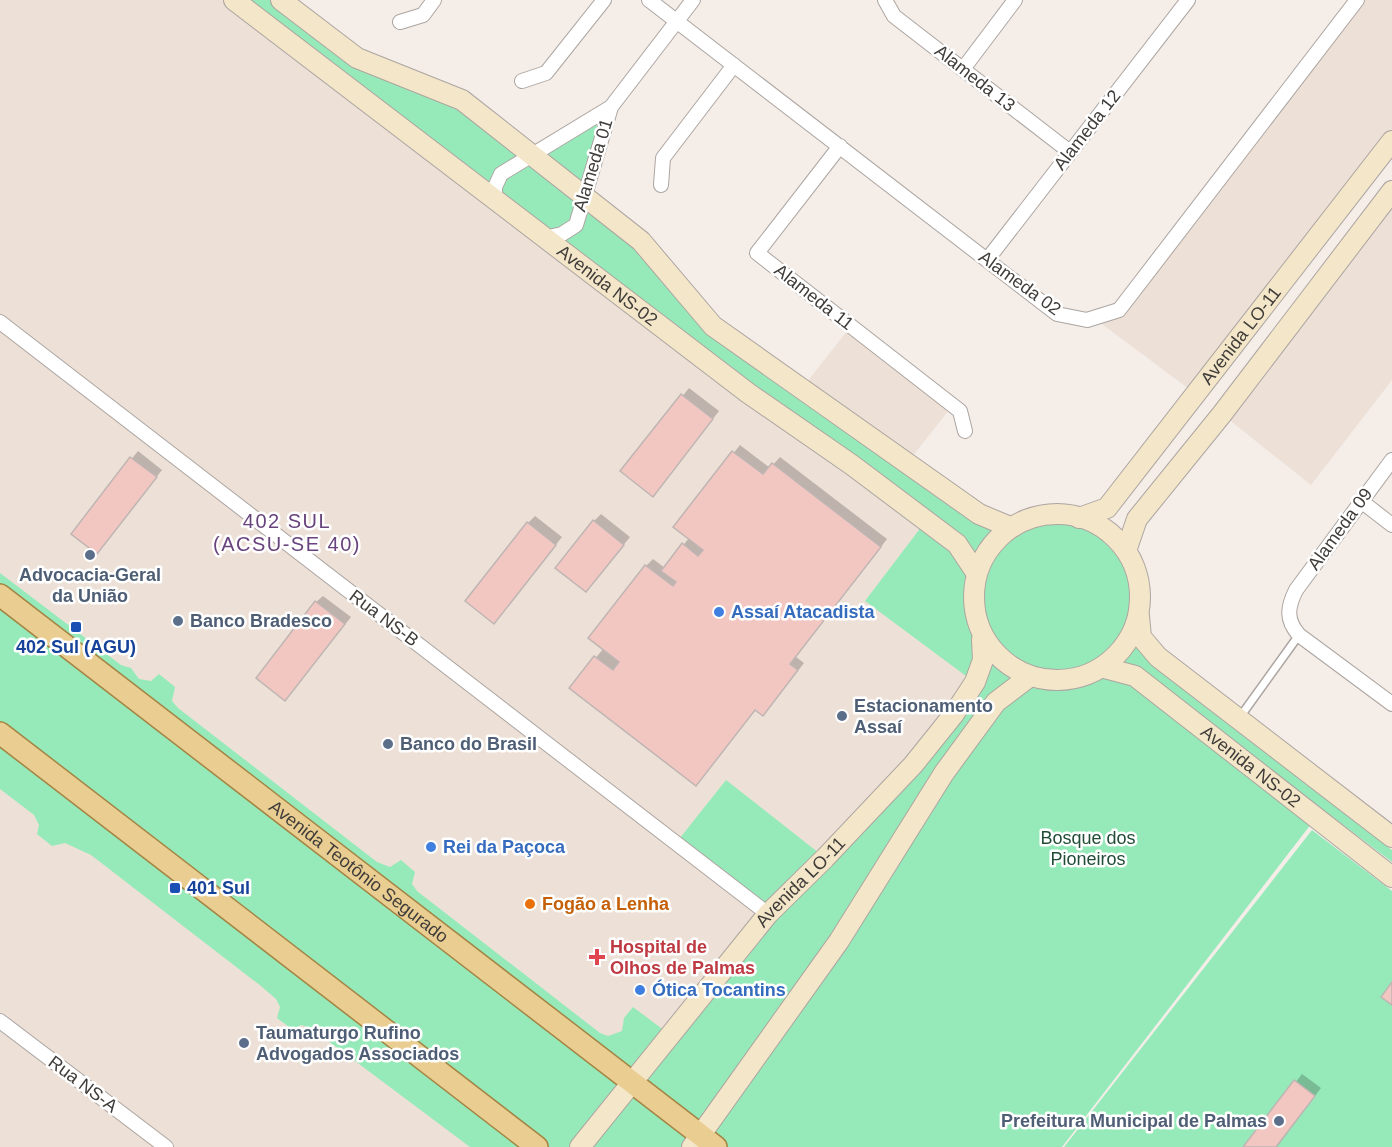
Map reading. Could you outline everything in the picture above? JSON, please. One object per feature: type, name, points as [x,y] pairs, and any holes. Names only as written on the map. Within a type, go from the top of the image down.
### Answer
[{"type":"main road","name":"Avenida Teotônio Segurado","points":[[0,595],[632,1082],[703,1143]]},
{"type":"main road","points":[[0,733],[537,1147]]},
{"type":"street","name":"Avenida NS-02","points":[[234,0],[748,393],[852,465],[957,543],[975,571]]},
{"type":"street","points":[[281,0],[357,58],[462,100],[641,241],[713,326],[979,514],[1010,527]]},
{"type":"street","points":[[400,22],[423,15],[435,0]]},
{"type":"street","points":[[522,81],[546,73],[604,0]]},
{"type":"street","name":"Alameda 02","points":[[650,0],[1057,314],[1087,320],[1119,310],[1357,0]]},
{"type":"street","name":"Alameda 01","points":[[495,200],[495,187],[501,174],[611,107],[693,0]]},
{"type":"street","name":"Alameda 13","points":[[885,0],[894,16],[1070,152]]},
{"type":"street","points":[[963,69],[1015,0]]},
{"type":"street","name":"Alameda 12","points":[[987,260],[1188,0]]},
{"type":"street","points":[[661,185],[663,158],[734,65]]},
{"type":"street","name":"Alameda 01","points":[[544,238],[562,234],[576,225],[611,107]]},
{"type":"street","name":"Avenida LO-11","points":[[1079,518],[1107,508],[1392,141]]},
{"type":"street","name":"Alameda 11","points":[[840,146],[757,253],[960,411],[965,431]]},
{"type":"street","name":"Avenida LO-11","points":[[1127,548],[1137,519],[1222,414],[1392,191]]},
{"type":"street","name":"Rua NS-B","points":[[0,322],[768,914]]},
{"type":"street","name":"Alameda 09","points":[[1299,636],[1291,626],[1288,616],[1291,600],[1392,460]]},
{"type":"street","points":[[1361,501],[1392,525]]},
{"type":"street","points":[[1056,515],[1079,518],[1105,528],[1127,548],[1140,579],[1139,616],[1128,638],[1105,668],[1060,680],[1029,677],[1007,663],[982,639],[974,608],[975,571],[1010,527],[1056,515]]},
{"type":"street","name":"Avenida NS-02","points":[[1139,616],[1141,637],[1158,657],[1392,837]]},
{"type":"street","points":[[1299,636],[1392,704]]},
{"type":"street","name":"Avenida LO-11","points":[[580,1147],[768,914],[913,765],[954,714],[975,682],[984,660],[982,639]]},
{"type":"street","name":"Avenida NS-02","points":[[1105,668],[1135,676],[1392,877]]},
{"type":"street","points":[[703,1143],[839,941],[944,773],[996,702],[1029,677]]},
{"type":"street","name":"Rua NS-A","points":[[0,1021],[166,1147]]},
{"type":"lane","points":[[1238,719],[1299,636]]},
{"type":"shaded area","points":[[0,0],[234,0],[748,393],[975,571],[974,608],[982,639],[975,682],[632,1082],[0,595]]},
{"type":"shaded area","points":[[1357,0],[1392,0],[1392,141],[1197,395],[1094,318],[1119,310]]},
{"type":"shaded area","points":[[1392,191],[1392,380],[1311,485],[1222,414]]},
{"type":"shaded area","points":[[851,326],[953,405],[907,463],[799,392]]},
{"type":"shaded area","points":[[0,733],[537,1147],[0,1147]]},
{"type":"green space","name":"Bosque dos Pioneiros","points":[[234,0],[281,0],[357,58],[462,100],[531,155],[611,107],[586,197],[713,326],[1010,527],[975,571],[974,608],[982,639],[1007,663],[1029,677],[1060,680],[1105,668],[1135,676],[1315,819],[1062,1147],[470,1147],[311,1028],[301,1025],[293,1030],[277,1018],[280,1007],[276,999],[261,986],[91,855],[65,843],[52,846],[37,834],[39,825],[34,815],[0,789],[0,573],[121,665],[131,668],[139,679],[151,681],[159,674],[175,687],[172,701],[178,708],[377,862],[390,867],[401,860],[415,872],[412,884],[417,891],[600,1033],[608,1036],[622,1031],[624,1018],[633,1007],[669,1034],[767,914],[676,843],[726,780],[824,857],[974,682],[865,601],[925,522]]},
{"type":"green space","points":[[1058,524],[1086,530],[1110,546],[1126,570],[1132,598],[1126,626],[1110,650],[1086,666],[1058,672],[1030,666],[1006,650],[990,626],[984,598],[990,570],[1006,546],[1030,530]]},
{"type":"green space","points":[[1135,641],[1146,659],[1160,672],[1392,850],[1392,862],[1152,680],[1116,667],[1130,654]]},
{"type":"green space","points":[[1312,830],[1392,891],[1392,1147],[1064,1147]]},
{"type":"building","points":[[681,394],[713,419],[653,497],[620,471]]},
{"type":"building","name":"Assaí Atacadista","points":[[732,451],[763,474],[772,463],[881,547],[790,664],[798,670],[763,716],[755,710],[696,786],[569,688],[594,656],[613,670],[619,662],[588,638],[645,565],[673,586],[676,582],[661,571],[682,543],[698,556],[703,550],[673,527]]},
{"type":"building","points":[[130,457],[157,477],[97,554],[71,534]]},
{"type":"building","points":[[593,520],[624,545],[586,592],[555,568]]},
{"type":"building","points":[[527,522],[556,545],[494,624],[465,601]]},
{"type":"building","points":[[315,601],[345,624],[285,701],[256,678]]},
{"type":"building","points":[[1392,982],[1392,1005],[1381,997]]},
{"type":"building","name":"Prefeitura Municipal de Palmas","points":[[1294,1080],[1315,1096],[1276,1147],[1243,1147]]},
{"type":"place","name":"Advocacia-Geral da União","points":[[90,555]]},
{"type":"place","name":"Assaí Atacadista","points":[[719,612]]},
{"type":"place","name":"Banco Bradesco","points":[[178,621]]},
{"type":"place","name":"402 Sul (AGU)","points":[[76,627]]},
{"type":"place","name":"Estacionamento Assaí","points":[[842,716]]},
{"type":"place","name":"Banco do Brasil","points":[[388,744]]},
{"type":"place","name":"Rei da Paçoca","points":[[431,847]]},
{"type":"place","name":"401 Sul","points":[[175,888]]},
{"type":"place","name":"Fogão a Lenha","points":[[530,904]]},
{"type":"place","name":"Hospital de Olhos de Palmas","points":[[597,957]]},
{"type":"place","name":"Ótica Tocantins","points":[[640,990]]},
{"type":"place","name":"Taumaturgo Rufino Advogados Associados","points":[[244,1043]]},
{"type":"place","name":"Prefeitura Municipal de Palmas","points":[[1279,1121]]},
{"type":"district","name":"402 SUL (ACSU-SE 40)","points":[[287,532]]}]
